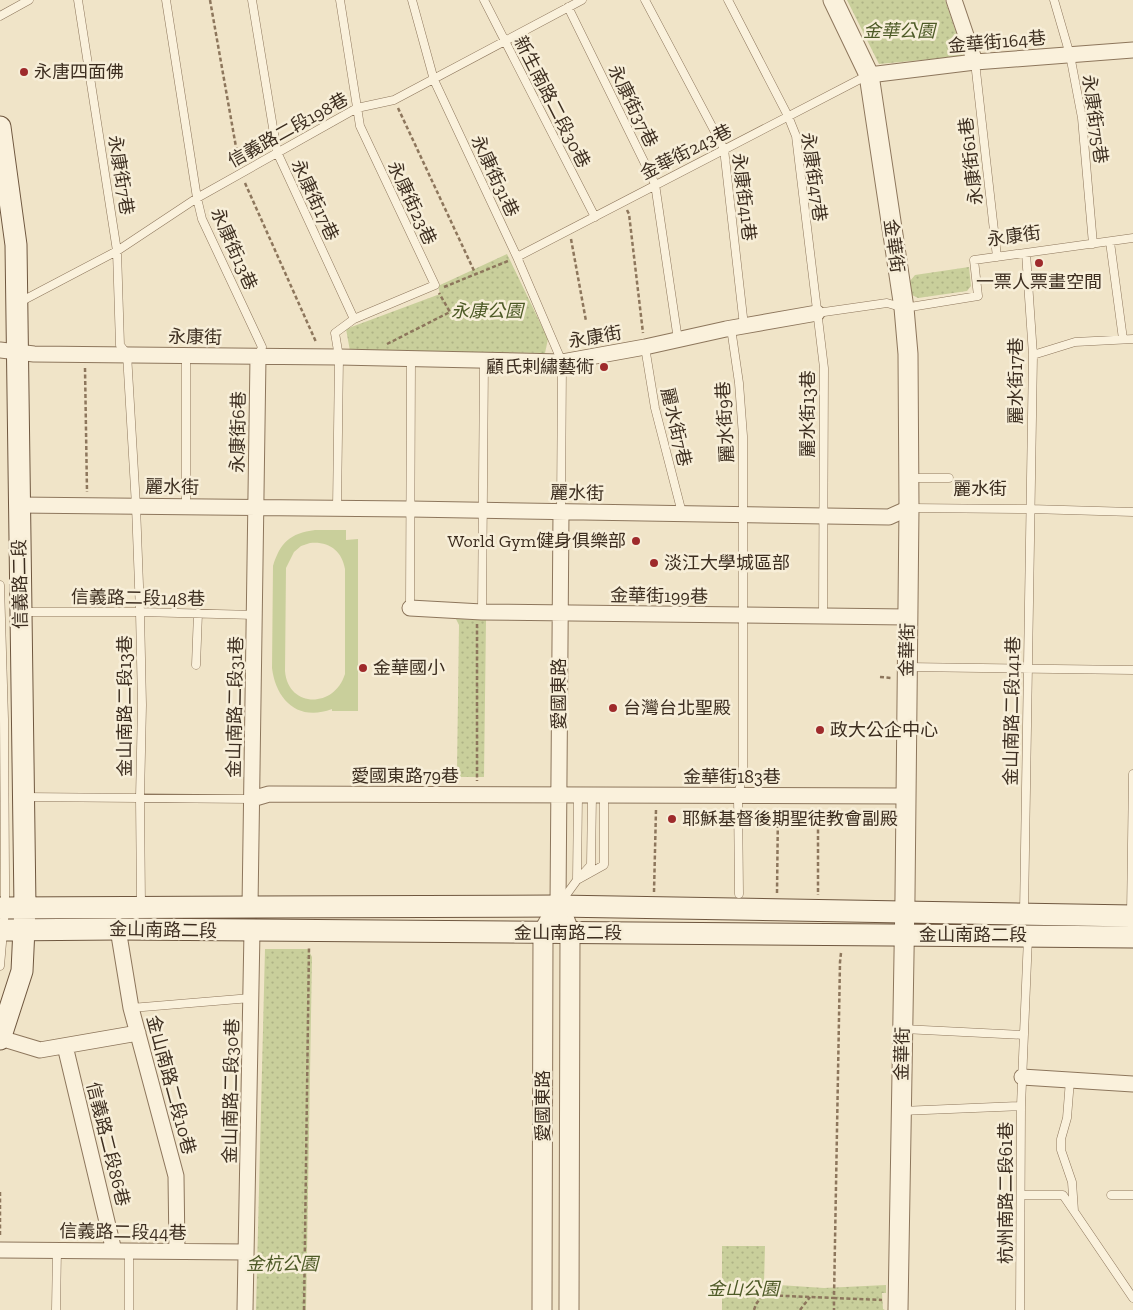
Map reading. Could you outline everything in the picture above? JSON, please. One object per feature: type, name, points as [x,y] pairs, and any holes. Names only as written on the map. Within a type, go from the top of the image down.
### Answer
[{"type":"main road","name":"信義路二段","points":[[0,127],[16,245],[16,303],[8,352],[18,506],[24,797],[10,908],[24,929],[22,971],[0,1038]]},
{"type":"main road","name":"金山南路二段","points":[[10,908],[558,906],[1024,914],[1132,923]]},
{"type":"main road","name":"金山南路二段","points":[[2,930],[118,929],[1028,935],[1132,923]]},
{"type":"street","name":"金華街","points":[[833,0],[869,74],[904,308],[908,354],[908,617],[899,1305]]},
{"type":"street","points":[[954,0],[975,62]]},
{"type":"street","name":"金華街164巷","points":[[869,74],[975,62],[1133,50]]},
{"type":"street","name":"永康街","points":[[8,352],[258,357],[322,356],[562,362],[817,313]]},
{"type":"street","name":"永康街6巷","points":[[255,507],[258,357]]},
{"type":"street","name":"麗水街","points":[[18,506],[338,508],[889,517],[909,508]]},
{"type":"street","name":"金山南路二段31巷","points":[[250,907],[255,507]]},
{"type":"street","name":"愛國東路","points":[[561,511],[558,906],[570,933],[569,1310]]},
{"type":"street","name":"金華街199巷","points":[[410,608],[480,612],[908,617]]},
{"type":"street","name":"愛國東路79巷","points":[[252,799],[269,794],[558,795]]},
{"type":"street","name":"金華街183巷","points":[[558,795],[905,796]]},
{"type":"street","name":"愛國東路","points":[[542,1310],[543,932],[558,906]]},
{"type":"street","name":"金山南路二段10巷","points":[[118,929],[131,1008],[176,1176],[177,1251]]},
{"type":"street","name":"金山南路二段30巷","points":[[245,1310],[252,931]]},
{"type":"street","points":[[0,1038],[40,1050],[138,1033]]},
{"type":"street","name":"信義路二段86巷","points":[[65,1046],[121,1251]]},
{"type":"street","points":[[1022,1077],[1133,1084]]},
{"type":"street","name":"信義路二段44巷","points":[[0,1250],[246,1252]]},
{"type":"lane","points":[[0,16],[29,0]]},
{"type":"lane","name":"永康街7巷","points":[[78,0],[117,251],[120,345],[127,354]]},
{"type":"lane","name":"永康街13巷","points":[[166,0],[197,198],[202,219],[262,347],[258,357]]},
{"type":"lane","name":"永康街17巷","points":[[252,0],[277,152],[354,319]]},
{"type":"lane","name":"永康街23巷","points":[[340,0],[360,126],[435,285]]},
{"type":"lane","name":"永康街31巷","points":[[412,0],[434,80],[516,257],[562,362]]},
{"type":"lane","name":"新生南路二段30巷","points":[[484,0],[595,217]]},
{"type":"lane","name":"信義路二段198巷","points":[[16,303],[117,251],[197,198],[357,108],[394,100],[582,0]]},
{"type":"lane","name":"永康街41巷","points":[[646,0],[724,150],[738,327]]},
{"type":"lane","name":"永康街47巷","points":[[728,0],[788,116],[796,136],[817,313]]},
{"type":"lane","name":"永康街75巷","points":[[1054,0],[1070,55],[1082,118],[1094,244]]},
{"type":"lane","name":"永康街37巷","points":[[568,7],[656,184],[678,340]]},
{"type":"lane","name":"永康街61巷","points":[[975,62],[997,257]]},
{"type":"lane","name":"金華街243巷","points":[[516,257],[570,231],[656,184],[869,74]]},
{"type":"lane","name":"永康街","points":[[817,313],[887,303],[904,308],[978,296],[974,260],[1133,238]]},
{"type":"lane","points":[[1110,242],[1123,339]]},
{"type":"lane","name":"麗水街17巷","points":[[1026,253],[1032,355],[1030,509]]},
{"type":"lane","points":[[338,508],[339,357],[335,333],[354,319],[435,285]]},
{"type":"lane","name":"麗水街13巷","points":[[817,313],[824,368],[823,616]]},
{"type":"lane","name":"麗水街9巷","points":[[738,327],[739,383],[743,436],[743,773],[738,796],[739,894]]},
{"type":"lane","points":[[1032,355],[1075,342],[1133,339]]},
{"type":"lane","name":"麗水街7巷","points":[[645,347],[655,408],[682,513]]},
{"type":"lane","name":"金山南路二段13巷","points":[[127,354],[140,612],[142,705],[140,798],[141,907]]},
{"type":"lane","points":[[186,356],[186,507]]},
{"type":"lane","points":[[410,608],[411,358]]},
{"type":"lane","points":[[480,612],[484,360]]},
{"type":"lane","points":[[561,511],[562,362]]},
{"type":"lane","points":[[909,478],[949,478]]},
{"type":"lane","name":"麗水街","points":[[909,508],[1133,512]]},
{"type":"lane","name":"金山南路二段141巷","points":[[1024,914],[1030,509]]},
{"type":"lane","name":"信義路二段","points":[[0,585],[10,908],[2,930],[0,966]]},
{"type":"lane","name":"信義路二段148巷","points":[[20,612],[140,612],[255,615]]},
{"type":"lane","points":[[196,665],[198,614]]},
{"type":"lane","points":[[907,667],[1133,670]]},
{"type":"lane","points":[[1132,923],[1133,774]]},
{"type":"lane","points":[[577,880],[604,865],[591,795]]},
{"type":"lane","points":[[577,880],[591,795]]},
{"type":"lane","points":[[558,906],[577,880],[591,865],[591,795]]},
{"type":"lane","points":[[24,797],[252,799]]},
{"type":"lane","name":"杭州南路二段61巷","points":[[1020,1310],[1021,1106],[1028,935]]},
{"type":"lane","points":[[131,1008],[251,998]]},
{"type":"lane","points":[[902,1029],[1024,1035]]},
{"type":"lane","points":[[1070,1080],[1067,1118],[1061,1139],[1061,1150],[1072,1182],[1074,1211]]},
{"type":"lane","points":[[901,1111],[1021,1106]]},
{"type":"lane","points":[[1021,1195],[1062,1195],[1133,1298]]},
{"type":"lane","points":[[1111,1195],[1133,1196]]},
{"type":"lane","points":[[56,1310],[57,1250]]},
{"type":"lane","name":"信義路二段86巷","points":[[121,1251],[129,1310]]},
{"type":"path","points":[[210,0],[241,173],[322,356]]},
{"type":"path","points":[[394,100],[476,275]]},
{"type":"path","points":[[623,202],[629,214],[645,347]]},
{"type":"path","points":[[570,231],[586,321]]},
{"type":"path","points":[[435,285],[445,288],[516,257]]},
{"type":"path","points":[[362,357],[450,312],[435,285]]},
{"type":"path","points":[[85,353],[87,506]]},
{"type":"path","points":[[477,795],[480,612]]},
{"type":"path","points":[[654,893],[656,796]]},
{"type":"path","points":[[777,894],[778,796]]},
{"type":"path","points":[[818,796],[818,895]]},
{"type":"path","points":[[304,1310],[309,931]]},
{"type":"path","points":[[834,1310],[841,953]]},
{"type":"path","points":[[0,1190],[0,1239]]},
{"type":"path","points":[[728,1287],[763,1295],[834,1298],[899,1305]]},
{"type":"path","points":[[754,1310],[763,1295]]},
{"type":"path","points":[[800,1310],[810,1297]]},
{"type":"green space","name":"金華公園","points":[[847,0],[945,0],[964,56],[879,64]]},
{"type":"green space","name":"永康公園","points":[[507,254],[548,339],[545,353],[350,351],[346,329],[440,294],[438,286]]},
{"type":"green space","points":[[969,267],[971,286],[967,291],[918,298],[912,295],[910,281],[915,275]]},
{"type":"green space","points":[[346,530],[346,540],[358,539],[358,711],[332,711],[332,709],[309,713],[299,710],[284,698],[278,690],[274,679],[272,668],[273,566],[279,551],[287,540],[306,531]],"holes":[[[317,543],[334,548],[341,557],[345,569],[345,674],[331,694],[312,700],[294,692],[288,683],[285,671],[286,568],[294,552],[301,546]]]},
{"type":"green space","points":[[456,619],[486,620],[484,777],[448,777],[457,771],[459,625]]},
{"type":"green space","name":"金杭公園","points":[[265,949],[308,949],[312,957],[306,1310],[256,1310]]},
{"type":"green space","name":"金山公園","points":[[722,1246],[765,1246],[764,1284],[824,1288],[886,1285],[886,1293],[882,1293],[883,1309],[885,1310],[722,1310]]},
{"type":"place","name":"永唐四面佛","points":[[24,72]]},
{"type":"place","name":"一票人票畫空間","points":[[1039,263]]},
{"type":"place","name":"顧氏剌繡藝術","points":[[604,367]]},
{"type":"place","name":"World Gym健身俱樂部","points":[[636,541]]},
{"type":"place","name":"淡江大學城區部","points":[[654,563]]},
{"type":"place","name":"金華國小","points":[[363,668]]},
{"type":"place","name":"台灣台北聖殿","points":[[613,708]]},
{"type":"place","name":"政大公企中心","points":[[820,730]]},
{"type":"place","name":"耶穌基督後期聖徒教會副殿","points":[[672,819]]}]
